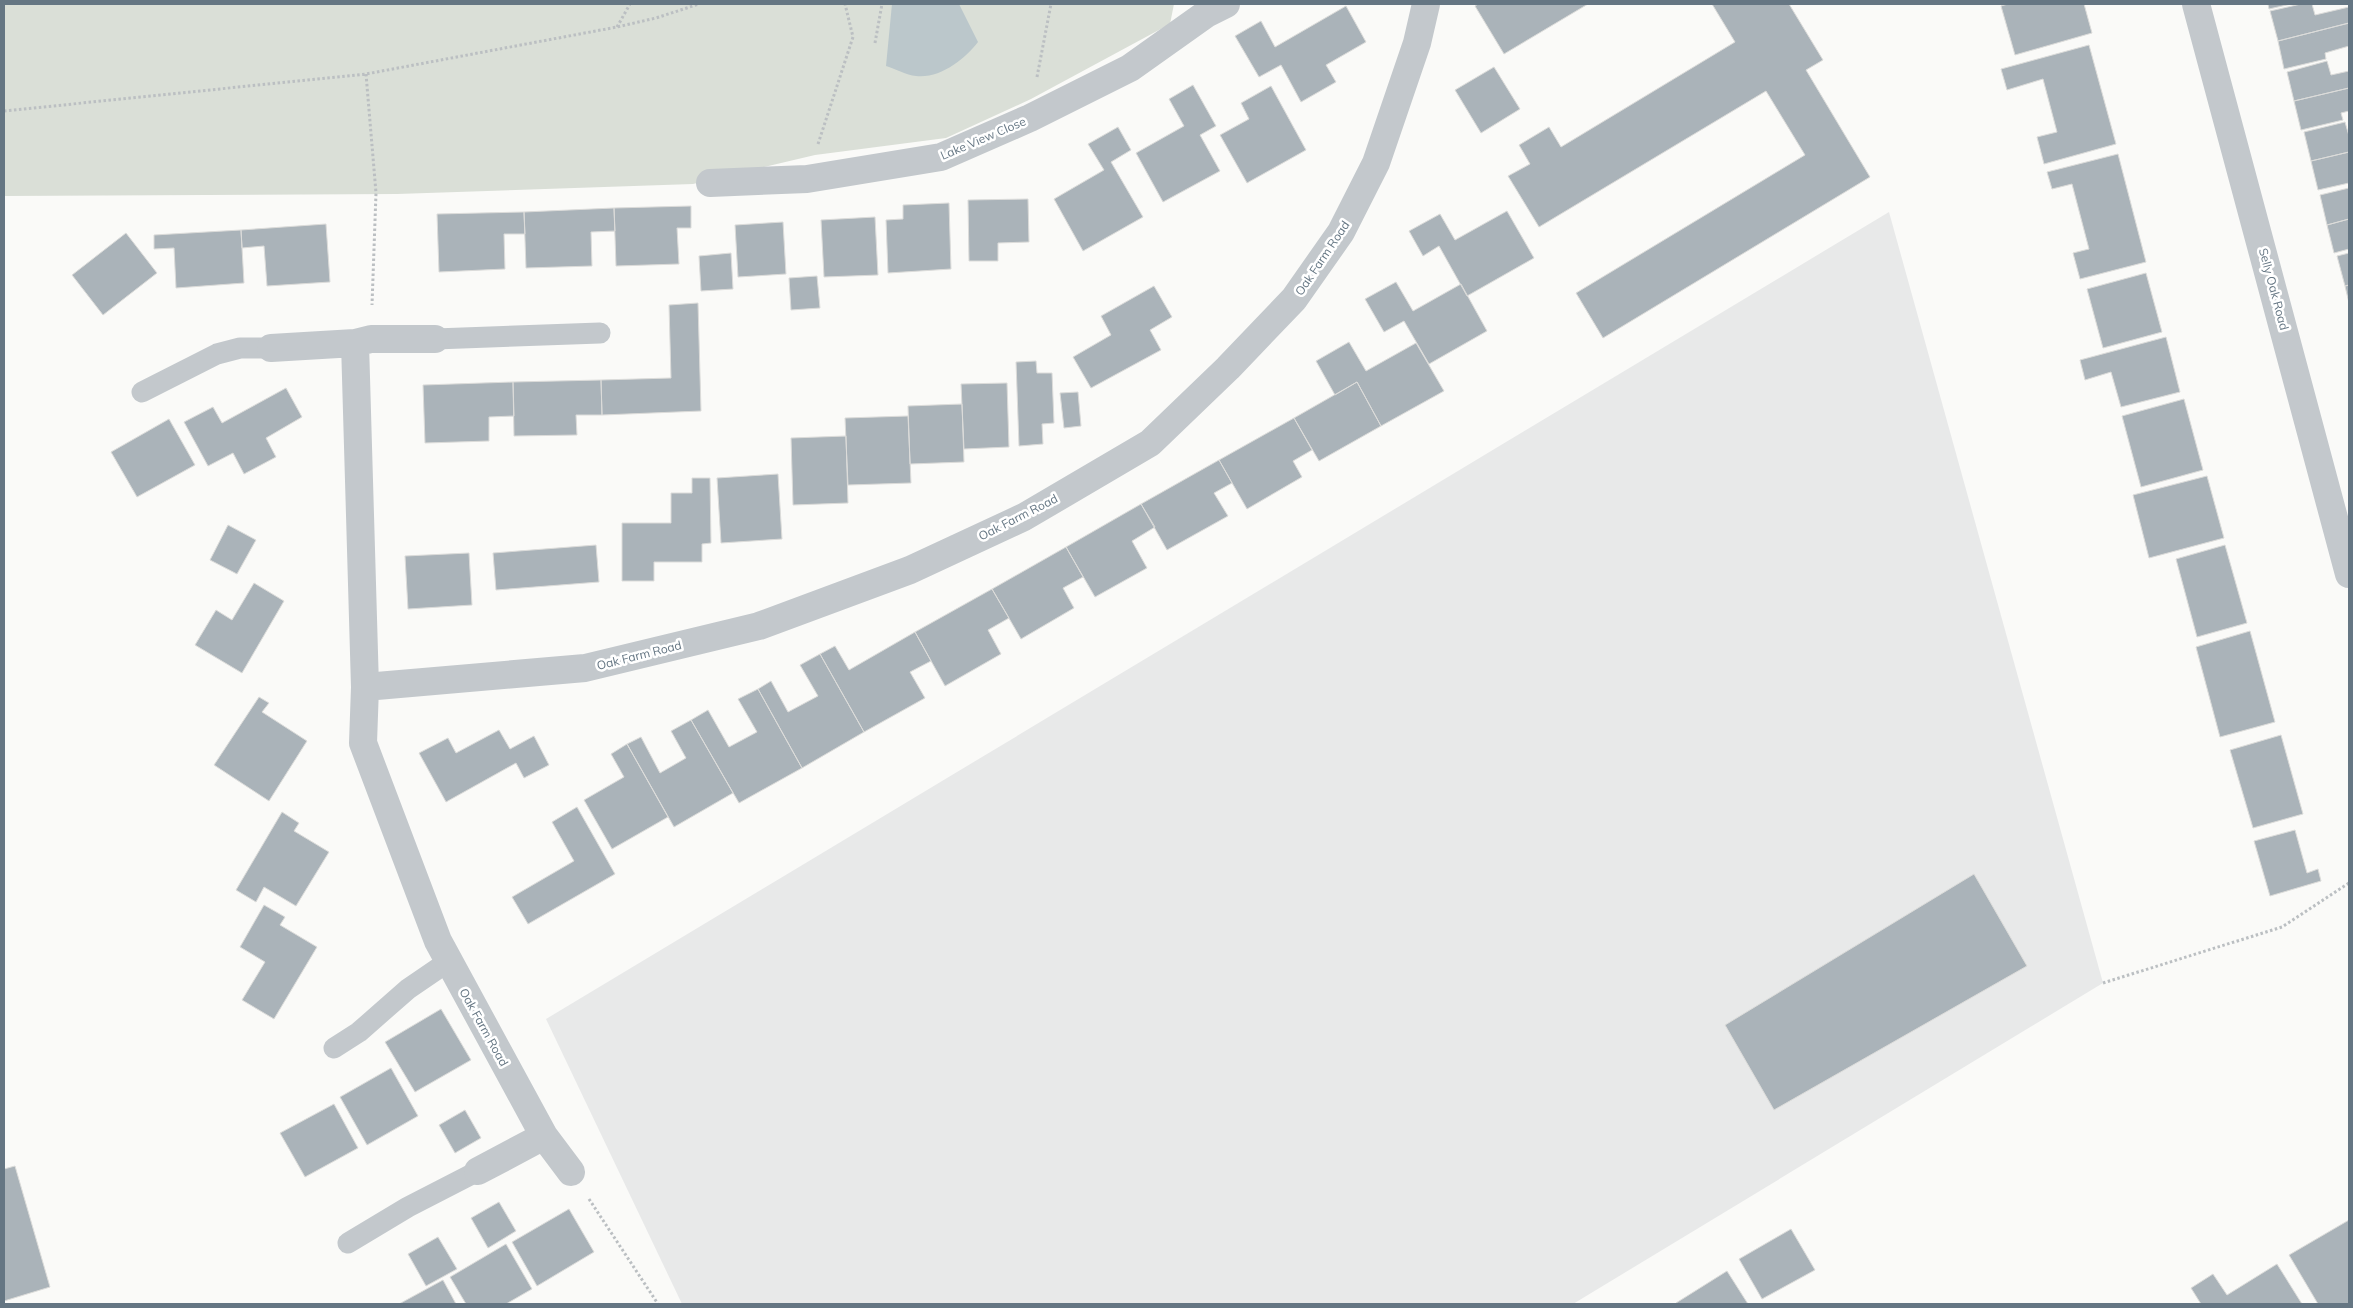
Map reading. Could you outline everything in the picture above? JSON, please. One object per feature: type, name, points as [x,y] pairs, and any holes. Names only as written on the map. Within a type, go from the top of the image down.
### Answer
[{"type":"street","name":"Oak Farm Road","points":[[365,687],[585,668],[758,626],[910,570],[1024,517],[1150,443],[1228,368],[1294,299],[1341,232],[1376,163],[1417,44],[1426,4]]},
{"type":"street","name":"Selly Oak Road","points":[[2196,4],[2349,574]]},
{"type":"street","name":"Lake View Close","points":[[710,183],[807,179],[941,157],[1030,118],[1130,68],[1207,7]]},
{"type":"street","points":[[271,348],[363,341],[435,339]]},
{"type":"street","name":"Oak Farm Road","points":[[363,341],[364,743],[438,941],[544,1136],[571,1172]]},
{"type":"street","points":[[478,1172],[544,1136]]},
{"type":"lane","points":[[435,339],[600,333]]},
{"type":"lane","points":[[142,392],[216,354],[240,348],[271,348]]},
{"type":"lane","points":[[334,1048],[359,1032],[408,989],[449,961]]},
{"type":"lane","points":[[348,1243],[416,1203],[478,1172]]},
{"type":"path","points":[[617,27],[630,4]]},
{"type":"path","points":[[4,111],[366,74],[617,27],[656,18],[699,4]]},
{"type":"path","points":[[807,179],[853,37],[845,4]]},
{"type":"path","points":[[875,43],[882,4]]},
{"type":"path","points":[[1030,118],[1051,4]]},
{"type":"path","points":[[363,341],[376,193],[366,74]]},
{"type":"path","points":[[2103,983],[2282,927],[2349,883]]},
{"type":"path","points":[[571,1172],[658,1304]]},
{"type":"shaded area","points":[[4,4],[1174,4],[1170,24],[1031,99],[946,138],[815,155],[693,184],[397,194],[4,196]]},
{"type":"shaded area","points":[[892,4],[959,4],[978,42],[951,67],[934,74],[916,76],[886,66]]},
{"type":"shaded area","points":[[1889,212],[2103,983],[1573,1304],[682,1304],[546,1019]]},
{"type":"building","points":[[1478,4],[1588,4],[1504,54],[1475,6]]},
{"type":"building","points":[[1712,4],[1789,4],[1823,60],[1806,70],[1870,177],[1603,338],[1576,293],[1805,155],[1766,91],[1539,227],[1508,176],[1530,164],[1519,145],[1549,127],[1561,147],[1735,42]]},
{"type":"building","points":[[2008,4],[2084,4],[2092,33],[2015,55],[2001,6]]},
{"type":"building","points":[[2268,4],[2291,4],[2269,9]]},
{"type":"building","points":[[2301,4],[2312,4],[2315,15],[2349,7],[2349,23],[2278,41],[2270,11]]},
{"type":"building","points":[[1346,6],[1366,42],[1326,65],[1336,82],[1301,102],[1281,65],[1259,77],[1235,36],[1261,21],[1275,47]]},
{"type":"building","points":[[2349,23],[2349,46],[2325,53],[2326,59],[2284,69],[2278,41]]},
{"type":"building","points":[[2089,45],[2116,144],[2044,164],[2037,137],[2057,132],[2043,79],[2007,90],[2001,69]]},
{"type":"building","points":[[2327,61],[2331,75],[2349,71],[2349,88],[2294,101],[2287,72]]},
{"type":"building","points":[[1494,67],[1520,109],[1481,133],[1455,90]]},
{"type":"building","points":[[1193,85],[1216,126],[1200,135],[1220,171],[1163,202],[1136,153],[1184,126],[1169,99]]},
{"type":"building","points":[[1271,86],[1306,150],[1247,183],[1220,135],[1249,119],[1241,103]]},
{"type":"building","points":[[2349,88],[2349,111],[2341,113],[2343,120],[2301,130],[2294,101]]},
{"type":"building","points":[[2345,122],[2349,136],[2349,152],[2311,161],[2304,132]]},
{"type":"building","points":[[1118,127],[1131,150],[1111,162],[1143,217],[1083,251],[1054,199],[1104,170],[1088,144]]},
{"type":"building","points":[[2349,152],[2349,183],[2318,190],[2311,161]]},
{"type":"building","points":[[2118,154],[2146,262],[2080,279],[2073,253],[2089,249],[2072,184],[2052,189],[2047,172]]},
{"type":"building","points":[[2349,188],[2349,219],[2327,225],[2320,195]]},
{"type":"building","points":[[1028,199],[1029,242],[998,243],[998,261],[969,261],[968,200]]},
{"type":"building","points":[[949,203],[951,269],[888,273],[886,220],[903,219],[903,205]]},
{"type":"building","points":[[691,206],[691,228],[677,228],[679,264],[616,266],[614,208]]},
{"type":"building","points":[[614,208],[615,231],[591,232],[592,266],[526,268],[524,212]]},
{"type":"building","points":[[1507,211],[1534,258],[1467,296],[1439,246],[1423,256],[1409,231],[1440,214],[1455,240]]},
{"type":"building","points":[[524,212],[525,234],[504,234],[505,269],[439,272],[437,214]]},
{"type":"building","points":[[875,217],[878,275],[824,277],[821,220]]},
{"type":"building","points":[[2349,219],[2349,249],[2334,253],[2327,225]]},
{"type":"building","points":[[783,222],[786,274],[738,277],[735,225]]},
{"type":"building","points":[[326,224],[330,282],[267,286],[264,246],[242,248],[241,230]]},
{"type":"building","points":[[241,230],[244,283],[176,288],[174,248],[154,249],[154,235]]},
{"type":"building","points":[[126,233],[157,273],[103,315],[72,275]]},
{"type":"building","points":[[731,253],[733,289],[701,291],[699,256]]},
{"type":"building","points":[[2349,253],[2349,285],[2345,286],[2337,256]]},
{"type":"building","points":[[2146,273],[2162,332],[2103,348],[2087,289]]},
{"type":"building","points":[[817,276],[820,308],[791,310],[789,278]]},
{"type":"building","points":[[1396,282],[1413,311],[1461,284],[1487,331],[1429,364],[1404,321],[1384,332],[1365,299]]},
{"type":"building","points":[[2349,285],[2349,303],[2345,286]]},
{"type":"building","points":[[1154,286],[1172,317],[1150,330],[1161,350],[1091,388],[1073,357],[1111,335],[1101,316]]},
{"type":"building","points":[[698,303],[701,411],[602,415],[601,380],[671,378],[669,305]]},
{"type":"building","points":[[2166,337],[2180,392],[2121,407],[2111,372],[2085,380],[2080,360]]},
{"type":"building","points":[[1349,342],[1366,371],[1416,343],[1444,391],[1381,426],[1357,382],[1335,395],[1316,361]]},
{"type":"building","points":[[1036,361],[1037,373],[1052,373],[1054,423],[1042,424],[1043,444],[1019,446],[1016,362]]},
{"type":"building","points":[[601,380],[602,415],[576,415],[577,435],[514,436],[513,382]]},
{"type":"building","points":[[513,382],[514,416],[489,417],[489,441],[425,443],[423,385]]},
{"type":"building","points":[[1357,382],[1381,426],[1319,461],[1294,418]]},
{"type":"building","points":[[1007,383],[1009,447],[964,449],[961,384]]},
{"type":"building","points":[[286,388],[302,417],[266,438],[276,457],[244,474],[233,453],[208,466],[184,422],[213,407],[222,423]]},
{"type":"building","points":[[1078,392],[1081,426],[1064,428],[1060,393]]},
{"type":"building","points":[[2184,399],[2203,470],[2141,487],[2122,416]]},
{"type":"building","points":[[962,404],[964,462],[910,464],[908,406]]},
{"type":"building","points":[[908,416],[911,483],[848,485],[845,418]]},
{"type":"building","points":[[1294,418],[1312,450],[1293,461],[1302,477],[1247,509],[1219,460]]},
{"type":"building","points":[[169,419],[195,465],[137,497],[111,452]]},
{"type":"building","points":[[846,436],[848,503],[793,505],[791,438]]},
{"type":"building","points":[[1219,460],[1232,483],[1214,493],[1228,516],[1167,550],[1141,504]]},
{"type":"building","points":[[778,474],[782,539],[721,543],[717,478]]},
{"type":"building","points":[[2207,476],[2224,538],[2149,558],[2133,495]]},
{"type":"building","points":[[692,478],[710,478],[711,543],[702,544],[702,562],[654,562],[654,581],[622,581],[622,523],[671,523],[671,493],[692,493]]},
{"type":"building","points":[[1141,504],[1155,527],[1132,541],[1147,568],[1095,597],[1066,547]]},
{"type":"building","points":[[228,525],[256,540],[237,574],[210,560]]},
{"type":"building","points":[[596,545],[599,582],[496,590],[493,553]]},
{"type":"building","points":[[2225,545],[2247,623],[2197,637],[2176,559]]},
{"type":"building","points":[[1066,547],[1083,577],[1063,588],[1074,608],[1021,639],[992,589]]},
{"type":"building","points":[[469,553],[472,605],[408,609],[405,556]]},
{"type":"building","points":[[254,583],[284,601],[242,673],[195,645],[216,610],[232,620]]},
{"type":"building","points":[[992,589],[1009,618],[988,630],[1001,654],[945,686],[915,632]]},
{"type":"building","points":[[2250,631],[2275,722],[2220,737],[2196,647]]},
{"type":"building","points":[[915,632],[931,661],[910,672],[925,698],[864,732],[820,654],[835,646],[849,670]]},
{"type":"building","points":[[820,654],[864,732],[802,768],[758,689],[771,681],[788,712],[818,696],[800,665]]},
{"type":"building","points":[[758,689],[802,768],[739,803],[691,720],[708,710],[729,747],[757,732],[738,699]]},
{"type":"building","points":[[259,697],[269,703],[262,712],[307,741],[269,801],[214,765]]},
{"type":"building","points":[[691,720],[733,793],[674,827],[627,744],[641,737],[660,773],[686,758],[671,731]]},
{"type":"building","points":[[499,730],[510,749],[534,736],[549,765],[524,778],[516,763],[446,802],[419,753],[448,738],[456,753]]},
{"type":"building","points":[[2281,735],[2303,814],[2253,828],[2230,750]]},
{"type":"building","points":[[627,744],[668,817],[612,849],[584,800],[624,777],[611,754]]},
{"type":"building","points":[[577,807],[615,874],[528,924],[512,897],[574,861],[552,822]]},
{"type":"building","points":[[282,812],[299,823],[294,831],[329,852],[296,906],[264,887],[256,902],[236,890]]},
{"type":"building","points":[[2295,830],[2307,873],[2318,869],[2321,881],[2270,896],[2254,841]]},
{"type":"building","points":[[1974,874],[2027,966],[1774,1110],[1725,1025]]},
{"type":"building","points":[[264,905],[285,917],[280,925],[317,947],[274,1019],[242,1000],[265,962],[240,947]]},
{"type":"building","points":[[441,1009],[471,1060],[415,1092],[385,1042]]},
{"type":"building","points":[[391,1068],[418,1116],[367,1145],[340,1097]]},
{"type":"building","points":[[334,1104],[358,1148],[305,1177],[280,1133]]},
{"type":"building","points":[[465,1110],[481,1138],[455,1153],[439,1125]]},
{"type":"building","points":[[15,1166],[50,1287],[4,1301],[4,1169]]},
{"type":"building","points":[[499,1202],[516,1231],[488,1248],[471,1218]]},
{"type":"building","points":[[569,1209],[594,1252],[537,1286],[512,1242]]},
{"type":"building","points":[[2349,1220],[2349,1304],[2318,1304],[2289,1255]]},
{"type":"building","points":[[1791,1229],[1815,1270],[1762,1299],[1739,1259]]},
{"type":"building","points":[[438,1237],[457,1269],[426,1286],[408,1254]]},
{"type":"building","points":[[506,1244],[532,1289],[506,1304],[466,1304],[450,1277]]},
{"type":"building","points":[[2277,1264],[2302,1304],[2201,1304],[2191,1288],[2213,1274],[2227,1295]]},
{"type":"building","points":[[1727,1271],[1748,1304],[1676,1303]]},
{"type":"building","points":[[443,1280],[456,1304],[399,1304]]}]
